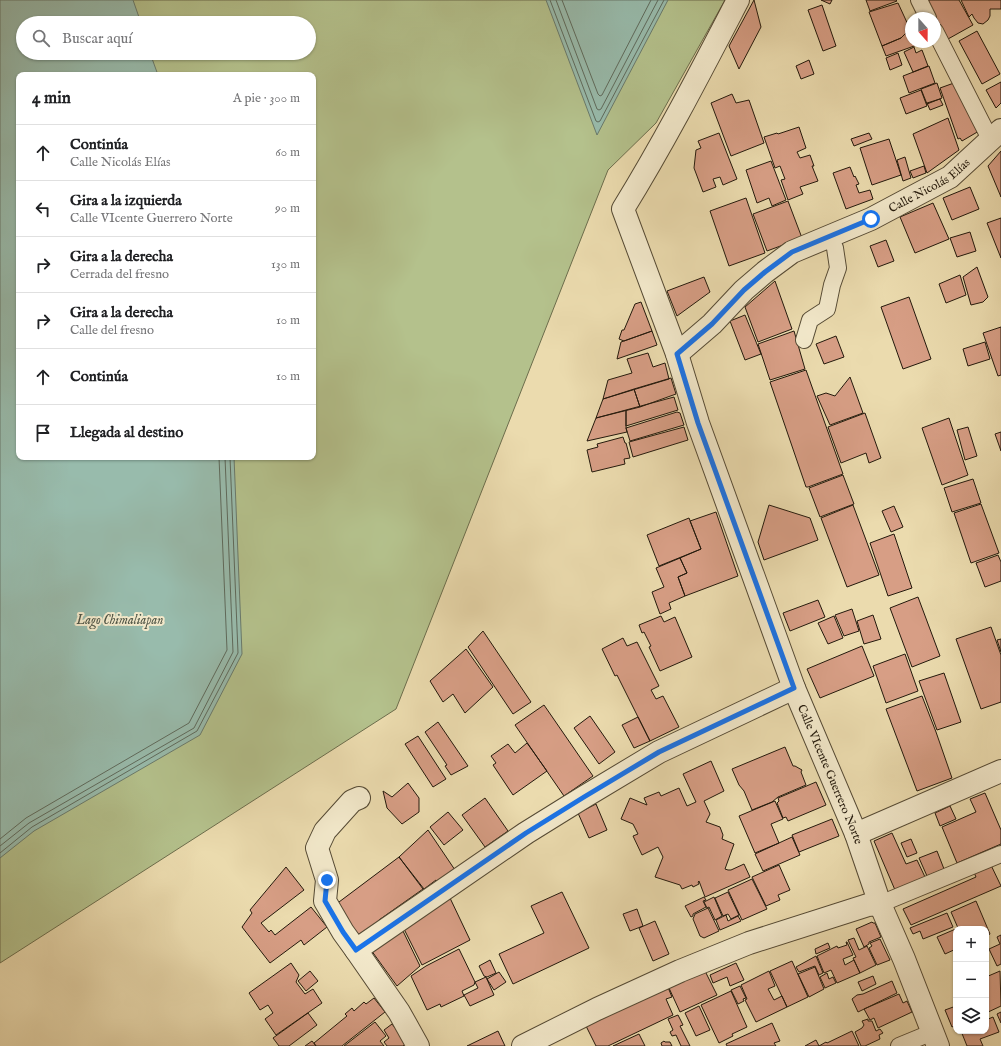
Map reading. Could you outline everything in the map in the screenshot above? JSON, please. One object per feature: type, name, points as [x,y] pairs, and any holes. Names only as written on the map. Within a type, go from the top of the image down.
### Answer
[{"type":"street","name":"Calle VIcente Guerrero Norte","points":[[738,0],[667,136],[623,209],[677,354],[698,423],[794,688],[856,834],[880,904],[936,1039]]},
{"type":"street","name":"Calle Nicolás Elías","points":[[677,354],[712,324],[744,290],[792,252],[871,219],[950,177],[996,135]]},
{"type":"street","points":[[356,950],[526,833],[602,786],[659,752],[794,688]]},
{"type":"street","points":[[856,834],[1001,771]]},
{"type":"street","points":[[359,798],[352,801],[326,831],[317,848],[327,880],[325,901],[343,932],[399,1012],[418,1046]]},
{"type":"street","points":[[522,1046],[597,1009],[680,971],[749,943],[868,905],[880,904]]},
{"type":"lane","points":[[919,0],[925,12]]},
{"type":"lane","points":[[941,41],[996,135]]},
{"type":"lane","points":[[804,340],[810,320],[826,309],[838,268],[835,248],[830,236]]},
{"type":"lane","points":[[880,904],[1001,854]]},
{"type":"lane","points":[[900,1046],[936,1039]]},
{"type":"green space","points":[[0,0],[725,0],[656,123],[608,170],[396,709],[0,963]]},
{"type":"water","name":"Lago Chimaliapan","points":[[0,0],[133,0],[139,16],[16,16],[16,60],[153,60],[157,72],[16,72],[16,460],[234,460],[242,654],[200,735],[34,831],[0,858]]},
{"type":"water","points":[[546,0],[668,0],[597,135]]},
{"type":"building","points":[[754,0],[761,27],[739,69],[729,46]]},
{"type":"building","points":[[821,0],[832,0],[830,4]]},
{"type":"building","points":[[866,0],[896,0],[897,1],[870,11]]},
{"type":"building","points":[[959,0],[973,25],[948,39],[941,26],[941,12],[933,12],[927,1]]},
{"type":"building","points":[[961,0],[1001,0],[1001,9],[990,9],[990,16],[988,20],[983,24],[978,23],[972,14],[969,17]]},
{"type":"building","points":[[898,3],[905,18],[905,34],[901,38],[882,46],[869,12]]},
{"type":"building","points":[[822,5],[836,46],[823,51],[808,10]]},
{"type":"building","points":[[977,31],[1000,74],[982,84],[959,41]]},
{"type":"building","points":[[905,34],[905,48],[909,48],[886,56],[882,46],[901,38]]},
{"type":"building","points":[[912,48],[914,48],[916,53],[922,50],[928,66],[913,72],[904,52]]},
{"type":"building","points":[[898,53],[902,65],[890,70],[886,58]]},
{"type":"building","points":[[809,60],[814,74],[801,79],[796,66]]},
{"type":"building","points":[[929,66],[935,83],[909,93],[903,76]]},
{"type":"building","points":[[1001,82],[1001,103],[996,108],[986,90]]},
{"type":"building","points":[[937,83],[942,98],[927,104],[921,89]]},
{"type":"building","points":[[954,83],[979,131],[962,141],[960,138],[958,139],[940,88]]},
{"type":"building","points":[[921,90],[927,106],[906,114],[900,98]]},
{"type":"building","points":[[732,94],[736,103],[749,100],[764,143],[731,156],[711,103]]},
{"type":"building","points":[[940,99],[943,105],[930,110],[927,103]]},
{"type":"building","points":[[948,118],[959,150],[927,173],[913,134]]},
{"type":"building","points":[[799,127],[806,148],[797,152],[800,158],[810,155],[814,166],[812,166],[818,181],[800,187],[803,194],[788,200],[781,180],[785,179],[780,166],[775,168],[764,137]]},
{"type":"building","points":[[719,133],[737,179],[723,185],[720,177],[713,179],[716,187],[703,192],[694,168],[696,150],[701,148],[698,141]]},
{"type":"building","points":[[869,133],[872,139],[854,146],[851,139]]},
{"type":"building","points":[[889,139],[901,175],[872,185],[860,148]]},
{"type":"building","points":[[1001,151],[1001,197],[988,166]]},
{"type":"building","points":[[905,157],[911,178],[903,181],[897,160]]},
{"type":"building","points":[[771,161],[786,200],[772,206],[769,198],[757,203],[746,170]]},
{"type":"building","points":[[924,166],[926,173],[913,178],[910,171]]},
{"type":"building","points":[[850,167],[859,184],[856,185],[859,193],[870,190],[873,199],[846,209],[833,173]]},
{"type":"building","points":[[970,187],[979,209],[952,220],[943,198]]},
{"type":"building","points":[[746,198],[765,253],[729,266],[710,211]]},
{"type":"building","points":[[788,201],[802,238],[767,251],[753,214]]},
{"type":"building","points":[[933,203],[949,239],[915,253],[900,217]]},
{"type":"building","points":[[1001,218],[1001,258],[987,223]]},
{"type":"building","points":[[970,232],[976,251],[957,257],[950,238]]},
{"type":"building","points":[[886,240],[894,261],[878,267],[870,246]]},
{"type":"building","points":[[977,267],[988,297],[983,302],[971,305],[963,277]]},
{"type":"building","points":[[960,275],[966,295],[946,303],[939,284]]},
{"type":"building","points":[[704,277],[710,292],[677,316],[667,291]]},
{"type":"building","points":[[775,281],[792,329],[758,342],[745,307]]},
{"type":"building","points":[[909,297],[931,359],[903,369],[881,307]]},
{"type":"building","points":[[641,302],[652,331],[624,341],[619,339],[635,304]]},
{"type":"building","points":[[745,315],[761,354],[745,360],[730,321]]},
{"type":"building","points":[[1001,327],[1001,375],[998,376],[983,333]]},
{"type":"building","points":[[652,331],[657,345],[617,359],[621,342]]},
{"type":"building","points":[[794,331],[805,369],[770,380],[758,344]]},
{"type":"building","points":[[836,336],[844,357],[824,364],[816,344]]},
{"type":"building","points":[[985,342],[990,359],[968,366],[963,349]]},
{"type":"building","points":[[648,353],[653,367],[665,363],[669,379],[603,399],[608,380],[632,373],[627,359]]},
{"type":"building","points":[[806,370],[843,474],[808,487],[806,487],[770,382]]},
{"type":"building","points":[[850,377],[863,413],[830,425],[817,396],[826,393],[835,396]]},
{"type":"building","points":[[671,378],[676,394],[640,407],[634,389]]},
{"type":"building","points":[[634,389],[640,407],[596,418],[603,399]]},
{"type":"building","points":[[674,397],[678,410],[626,426],[626,410]]},
{"type":"building","points":[[626,410],[627,432],[587,441],[596,418]]},
{"type":"building","points":[[677,412],[680,413],[684,425],[630,441],[626,428]]},
{"type":"building","points":[[865,413],[881,458],[869,463],[866,453],[841,463],[828,427]]},
{"type":"building","points":[[949,418],[968,475],[942,485],[922,428]]},
{"type":"building","points":[[684,427],[688,440],[633,457],[629,442]]},
{"type":"building","points":[[968,427],[977,456],[965,460],[957,430]]},
{"type":"building","points":[[1001,432],[1001,451],[995,434]]},
{"type":"building","points":[[623,437],[630,458],[624,459],[625,464],[592,472],[587,450],[598,447],[597,444]]},
{"type":"building","points":[[843,475],[854,504],[820,517],[809,488]]},
{"type":"building","points":[[973,479],[981,503],[952,512],[944,488]]},
{"type":"building","points":[[981,504],[999,553],[971,563],[954,513]]},
{"type":"building","points":[[769,505],[810,518],[818,540],[764,560],[758,542]]},
{"type":"building","points":[[853,505],[879,575],[847,587],[821,518]]},
{"type":"building","points":[[894,506],[903,527],[891,532],[882,511]]},
{"type":"building","points":[[716,512],[738,576],[685,596],[678,577],[687,573],[680,558],[701,549],[690,521]]},
{"type":"building","points":[[689,518],[701,549],[659,566],[647,535]]},
{"type":"building","points":[[894,534],[912,588],[888,596],[870,543]]},
{"type":"building","points":[[998,555],[1001,562],[1001,581],[985,587],[976,563]]},
{"type":"building","points":[[680,558],[687,573],[678,577],[685,596],[669,603],[671,609],[660,614],[652,592],[664,587],[656,568]]},
{"type":"building","points":[[918,597],[940,656],[912,667],[890,608]]},
{"type":"building","points":[[818,600],[825,617],[790,631],[783,613]]},
{"type":"building","points":[[852,609],[859,631],[844,636],[835,615]]},
{"type":"building","points":[[873,615],[881,639],[864,644],[857,621]]},
{"type":"building","points":[[661,616],[664,622],[675,617],[692,657],[660,671],[649,647],[651,646],[644,632],[642,633],[639,625]]},
{"type":"building","points":[[834,616],[843,638],[828,644],[818,623]]},
{"type":"building","points":[[991,627],[1001,655],[1001,702],[981,709],[956,639]]},
{"type":"building","points":[[483,631],[531,702],[513,714],[468,647]]},
{"type":"building","points":[[623,638],[627,646],[637,642],[659,686],[651,690],[656,699],[663,696],[679,727],[650,741],[617,675],[615,676],[602,649]]},
{"type":"building","points":[[1001,639],[1001,652],[997,640]]},
{"type":"building","points":[[862,646],[874,676],[820,698],[807,669]]},
{"type":"building","points":[[466,649],[493,687],[465,713],[453,694],[443,702],[430,681]]},
{"type":"building","points":[[905,654],[918,691],[886,703],[873,666]]},
{"type":"building","points":[[944,673],[961,722],[937,730],[919,681]]},
{"type":"building","points":[[922,696],[952,778],[917,791],[886,709]]},
{"type":"building","points":[[544,705],[593,776],[564,796],[515,725]]},
{"type":"building","points":[[590,716],[615,752],[599,764],[574,728]]},
{"type":"building","points":[[638,717],[650,741],[634,748],[622,725]]},
{"type":"building","points":[[438,722],[468,766],[451,775],[445,766],[447,765],[425,732]]},
{"type":"building","points":[[418,736],[446,779],[433,787],[405,744]]},
{"type":"building","points":[[527,743],[547,771],[513,795],[493,765],[496,763],[491,756],[508,744],[515,753]]},
{"type":"building","points":[[785,747],[793,766],[802,770],[801,772],[806,785],[752,810],[732,769]]},
{"type":"building","points":[[711,761],[724,791],[704,801],[710,814],[706,822],[720,827],[723,835],[722,839],[734,844],[725,869],[731,870],[744,864],[750,877],[705,897],[699,881],[699,884],[693,887],[692,885],[682,889],[680,885],[655,877],[663,857],[658,847],[642,855],[633,836],[638,834],[633,824],[621,819],[630,798],[647,805],[644,798],[659,792],[661,796],[679,788],[687,806],[696,802],[683,774]]},
{"type":"building","points":[[816,782],[826,805],[788,821],[786,817],[783,818],[777,803],[779,801],[778,798]]},
{"type":"building","points":[[408,783],[419,798],[419,812],[402,824],[387,808],[383,791],[392,797]]},
{"type":"building","points":[[985,793],[1001,830],[1001,844],[957,863],[942,827],[976,812],[970,799]]},
{"type":"building","points":[[485,798],[508,831],[485,847],[462,815]]},
{"type":"building","points":[[775,801],[783,819],[771,824],[779,843],[755,853],[739,816]]},
{"type":"building","points":[[596,804],[607,830],[589,838],[578,813]]},
{"type":"building","points":[[950,806],[956,819],[940,826],[935,813]]},
{"type":"building","points":[[448,812],[463,830],[444,845],[430,827]]},
{"type":"building","points":[[832,819],[839,836],[799,852],[792,835]]},
{"type":"building","points":[[428,830],[455,870],[439,883],[436,880],[424,889],[399,857]]},
{"type":"building","points":[[892,833],[906,864],[917,860],[925,877],[895,890],[874,841]]},
{"type":"building","points":[[792,837],[800,855],[763,871],[755,854]]},
{"type":"building","points":[[911,839],[917,853],[907,857],[901,843]]},
{"type":"building","points":[[937,851],[944,869],[927,876],[919,858]]},
{"type":"building","points":[[399,857],[423,889],[379,920],[382,923],[361,939],[335,905]]},
{"type":"building","points":[[989,861],[1001,886],[911,925],[903,909],[976,877],[972,868]]},
{"type":"building","points":[[779,865],[790,890],[778,895],[780,900],[766,906],[752,877]]},
{"type":"building","points":[[286,867],[304,890],[261,923],[269,932],[271,930],[275,935],[311,907],[327,927],[304,945],[301,940],[270,963],[242,927],[252,913],[250,910]]},
{"type":"building","points":[[752,879],[767,909],[742,920],[728,890]]},
{"type":"building","points":[[562,892],[589,948],[513,984],[499,954],[544,933],[531,906]]},
{"type":"building","points":[[728,892],[739,915],[731,919],[728,914],[723,916],[715,898]]},
{"type":"building","points":[[704,897],[706,900],[703,901],[706,907],[693,914],[691,917],[685,906]]},
{"type":"building","points":[[714,897],[722,916],[715,920],[709,907],[707,908],[704,902]]},
{"type":"building","points":[[450,898],[470,940],[422,965],[402,925]]},
{"type":"building","points":[[976,901],[987,926],[957,926],[951,912]]},
{"type":"building","points":[[708,908],[719,931],[704,938],[700,936],[693,919],[695,914]]},
{"type":"building","points":[[637,909],[643,926],[630,931],[623,914]]},
{"type":"building","points":[[947,913],[953,927],[923,939],[920,931],[913,934],[910,928]]},
{"type":"building","points":[[726,915],[728,921],[738,916],[741,921],[720,930],[716,920]]},
{"type":"building","points":[[655,921],[669,954],[653,961],[639,928]]},
{"type":"building","points":[[872,922],[875,923],[881,937],[869,942],[869,944],[864,947],[856,929]]},
{"type":"building","points":[[402,929],[420,966],[397,986],[371,950]]},
{"type":"building","points":[[953,930],[953,950],[945,954],[937,937]]},
{"type":"building","points":[[1001,935],[1001,964],[997,966],[989,949],[1000,944],[997,937]]},
{"type":"building","points":[[854,938],[859,950],[867,946],[876,965],[860,973],[853,958],[856,957],[848,940]]},
{"type":"building","points":[[880,939],[890,960],[877,965],[869,948],[872,946],[870,943]]},
{"type":"building","points":[[846,942],[853,955],[843,959],[845,965],[854,960],[860,973],[837,983],[831,970],[824,973],[817,956],[837,946],[838,948],[847,945]]},
{"type":"building","points":[[828,943],[830,948],[816,954],[815,949]]},
{"type":"building","points":[[459,949],[475,982],[474,985],[462,991],[464,996],[441,1007],[440,1004],[427,1010],[411,976],[426,966]]},
{"type":"building","points":[[816,956],[823,973],[819,975],[815,966],[799,972],[796,967]]},
{"type":"building","points":[[490,960],[496,973],[487,977],[484,976],[479,966]]},
{"type":"building","points":[[792,961],[808,997],[787,1007],[770,971]]},
{"type":"building","points":[[291,963],[299,975],[296,982],[305,994],[313,989],[322,1003],[276,1035],[265,1019],[273,1013],[268,1005],[260,1010],[249,993]]},
{"type":"building","points":[[736,963],[744,980],[730,986],[727,977],[713,983],[710,975]]},
{"type":"building","points":[[815,967],[824,989],[809,997],[798,974]]},
{"type":"building","points":[[310,971],[318,981],[306,991],[298,981]]},
{"type":"building","points":[[705,971],[717,995],[680,1012],[669,988]]},
{"type":"building","points":[[769,971],[775,986],[768,989],[774,1000],[782,996],[787,1007],[756,1022],[745,1000],[747,999],[741,985]]},
{"type":"building","points":[[1000,971],[1001,1006],[989,1012],[989,998],[989,976]]},
{"type":"building","points":[[499,972],[506,982],[494,990],[487,979]]},
{"type":"building","points":[[827,973],[829,979],[833,977],[836,983],[825,988],[820,977]]},
{"type":"building","points":[[873,976],[876,984],[862,991],[858,982]]},
{"type":"building","points":[[486,977],[494,995],[470,1006],[464,995],[478,988],[475,982]]},
{"type":"building","points":[[892,981],[897,993],[858,1012],[852,999],[857,995],[863,994]]},
{"type":"building","points":[[667,985],[672,997],[666,999],[673,1015],[608,1046],[596,1046],[585,1024]]},
{"type":"building","points":[[740,986],[746,998],[738,1004],[731,990]]},
{"type":"building","points":[[731,991],[747,1027],[732,1034],[733,1036],[719,1043],[701,1005]]},
{"type":"building","points":[[899,994],[903,1003],[907,1001],[912,1012],[878,1028],[874,1018],[870,1020],[864,1009]]},
{"type":"building","points":[[374,998],[385,1012],[342,1046],[316,1046],[314,1043],[347,1016],[345,1014],[352,1008],[354,1011],[364,1002],[366,1004]]},
{"type":"building","points":[[699,1006],[710,1030],[696,1036],[685,1013]]},
{"type":"building","points":[[953,1007],[952,1027],[945,1010]]},
{"type":"building","points":[[1001,1012],[1001,1023],[997,1014]]},
{"type":"building","points":[[308,1013],[317,1025],[289,1046],[279,1046],[273,1038]]},
{"type":"building","points":[[678,1015],[683,1025],[680,1026],[690,1046],[681,1046],[676,1035],[672,1036],[670,1032],[673,1030],[668,1019]]},
{"type":"building","points":[[993,1017],[999,1032],[980,1039],[983,1046],[967,1046],[962,1034],[989,1034],[989,1019]]},
{"type":"building","points":[[868,1019],[868,1021],[872,1021],[876,1031],[880,1029],[883,1033],[879,1035],[880,1039],[865,1046],[861,1046],[855,1032],[864,1025],[862,1021]]},
{"type":"building","points":[[375,1022],[386,1036],[380,1041],[384,1046],[344,1046]]},
{"type":"building","points":[[772,1023],[780,1041],[774,1043],[776,1046],[727,1046],[726,1044]]},
{"type":"building","points":[[392,1024],[407,1043],[403,1046],[387,1046],[384,1042],[389,1038],[384,1030]]},
{"type":"building","points":[[498,1031],[505,1046],[467,1046]]},
{"type":"building","points":[[852,1031],[859,1046],[819,1046],[826,1042],[827,1043]]},
{"type":"building","points":[[639,1034],[645,1046],[613,1046]]},
{"type":"building","points":[[816,1040],[819,1046],[805,1046]]},
{"type":"building","points":[[312,1041],[316,1046],[305,1046]]},
{"type":"building","points":[[664,1041],[670,1042],[672,1046],[662,1046],[661,1043]]},
{"type":"route","points":[[327,880],[325,901],[343,932],[356,950],[526,833],[659,752],[794,688],[698,423],[677,354],[712,324],[744,290],[792,252],[871,219]]}]
